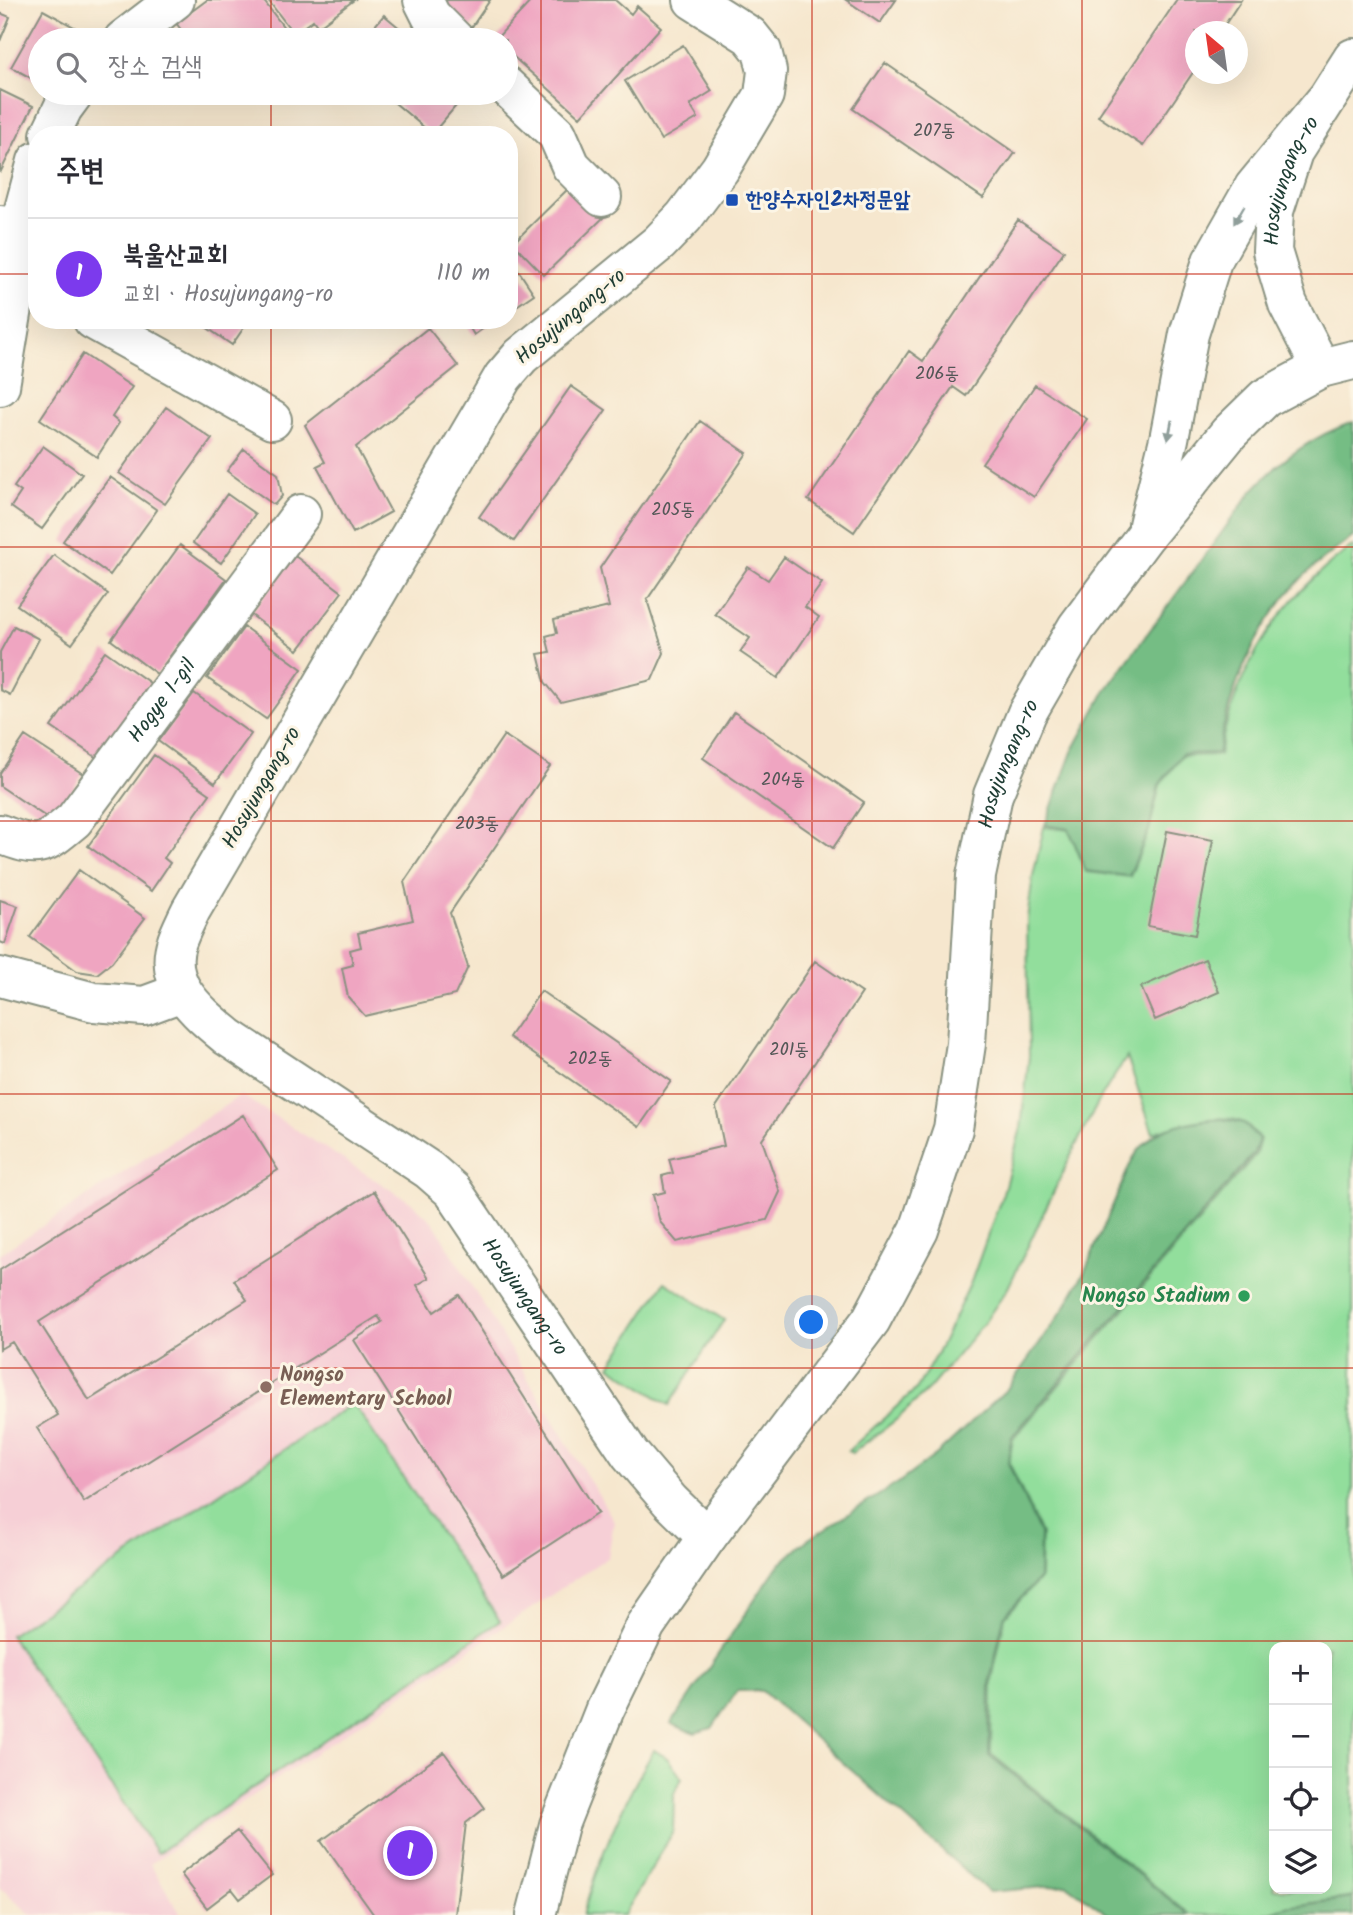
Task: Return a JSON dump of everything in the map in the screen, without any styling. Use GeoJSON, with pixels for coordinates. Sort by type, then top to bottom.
{"type":"FeatureCollection","features":[{"type":"Feature","properties":{"kind":"street"},"geometry":{"type":"LineString","coordinates":[[139,28],[175,0]]}},
{"type":"Feature","properties":{"kind":"street"},"geometry":{"type":"LineString","coordinates":[[423,0],[431,16],[443,28]]}},
{"type":"Feature","properties":{"kind":"street","name":"Hosujungang-ro"},"geometry":{"type":"LineString","coordinates":[[693,0],[750,36],[762,51],[767,71],[764,95],[756,111],[720,169],[684,217],[659,243],[521,356],[503,377],[191,910],[176,943],[173,970],[182,992],[198,1012],[228,1037],[429,1170],[453,1191],[630,1454],[670,1501],[706,1537]]}},
{"type":"Feature","properties":{"kind":"street","name":"Hosujungang-ro"},"geometry":{"type":"LineString","coordinates":[[536,1915],[559,1825],[605,1709],[646,1625],[706,1537],[870,1320],[919,1230],[953,1129],[966,1044],[976,876],[993,795],[1027,713],[1077,627],[1145,536],[1229,433],[1265,398],[1337,364],[1288,304],[1272,251],[1274,211],[1293,152],[1353,58]]}},
{"type":"Feature","properties":{"kind":"street"},"geometry":{"type":"LineString","coordinates":[[518,98],[556,134],[571,166],[602,197]]}},
{"type":"Feature","properties":{"kind":"street"},"geometry":{"type":"LineString","coordinates":[[1145,536],[1169,439],[1189,334],[1212,261],[1254,187],[1324,102]]}},
{"type":"Feature","properties":{"kind":"street"},"geometry":{"type":"LineString","coordinates":[[54,126],[65,105]]}},
{"type":"Feature","properties":{"kind":"street"},"geometry":{"type":"LineString","coordinates":[[0,386],[27,283],[10,227],[28,183]]}},
{"type":"Feature","properties":{"kind":"street"},"geometry":{"type":"LineString","coordinates":[[109,329],[272,419]]}},
{"type":"Feature","properties":{"kind":"street","name":"Hogye 1-gil"},"geometry":{"type":"LineString","coordinates":[[0,834],[27,845],[51,840],[74,820],[301,514]]}},
{"type":"Feature","properties":{"kind":"street"},"geometry":{"type":"LineString","coordinates":[[0,977],[106,1003],[144,1006],[182,992]]}},
{"type":"Feature","properties":{"kind":"shaded area","name":"Nongso Elementary School"},"geometry":{"type":"Polygon","coordinates":[[[241,1095],[412,1203],[433,1222],[614,1521],[608,1557],[150,1864],[180,1913],[178,1915],[31,1915],[0,1887],[0,1254],[241,1095]]]}},
{"type":"Feature","properties":{"kind":"green space"},"geometry":{"type":"Polygon","coordinates":[[[1353,422],[1353,537],[1305,575],[1269,619],[1237,683],[1218,753],[1182,754],[1159,785],[1149,830],[1129,876],[1086,871],[1069,829],[1045,825],[1072,752],[1106,690],[1253,490],[1298,450],[1324,434],[1353,422]]]}},
{"type":"Feature","properties":{"kind":"green space","name":"Nongso Stadium"},"geometry":{"type":"Polygon","coordinates":[[[1353,546],[1353,1897],[1286,1907],[1261,1915],[1191,1915],[991,1754],[992,1680],[1005,1617],[1040,1578],[1041,1534],[1009,1462],[1013,1439],[1256,1154],[1260,1139],[1246,1124],[1224,1118],[1186,1123],[1153,1133],[1127,1057],[1102,1095],[1073,1151],[1008,1288],[984,1323],[930,1388],[897,1419],[852,1453],[848,1451],[917,1388],[941,1346],[971,1282],[1003,1193],[1021,1128],[1029,1056],[1027,919],[1044,827],[1069,830],[1086,872],[1130,877],[1149,830],[1160,785],[1182,756],[1219,755],[1237,692],[1250,664],[1265,637],[1303,588],[1353,546]]]}},
{"type":"Feature","properties":{"kind":"green space"},"geometry":{"type":"Polygon","coordinates":[[[1222,1119],[1244,1123],[1259,1139],[1254,1153],[1011,1438],[1008,1463],[1040,1534],[1039,1578],[1004,1617],[990,1680],[989,1755],[1189,1915],[1109,1915],[1067,1885],[989,1892],[762,1691],[737,1691],[712,1728],[695,1733],[671,1724],[777,1567],[807,1540],[898,1483],[937,1454],[1007,1389],[1063,1310],[1084,1273],[1132,1160],[1141,1148],[1160,1132],[1171,1127],[1222,1119]]]}},
{"type":"Feature","properties":{"kind":"green space"},"geometry":{"type":"Polygon","coordinates":[[[665,1282],[724,1320],[669,1405],[610,1366],[665,1282]]]}},
{"type":"Feature","properties":{"kind":"green space"},"geometry":{"type":"Polygon","coordinates":[[[353,1403],[500,1621],[157,1853],[10,1635],[353,1403]]]}},
{"type":"Feature","properties":{"kind":"green space"},"geometry":{"type":"Polygon","coordinates":[[[654,1750],[667,1758],[682,1778],[674,1794],[673,1832],[624,1915],[583,1915],[613,1830],[654,1750]]]}},
{"type":"Feature","properties":{"kind":"green space"},"geometry":{"type":"Polygon","coordinates":[[[1353,1898],[1353,1915],[1263,1915],[1286,1907],[1353,1898]]]}},
{"type":"Feature","properties":{"kind":"building"},"geometry":{"type":"Polygon","coordinates":[[[207,0],[263,0],[284,28],[180,28],[176,23],[207,0]]]}},
{"type":"Feature","properties":{"kind":"building"},"geometry":{"type":"Polygon","coordinates":[[[268,0],[354,0],[318,27],[313,20],[302,28],[289,28],[268,0]]]}},
{"type":"Feature","properties":{"kind":"building"},"geometry":{"type":"Polygon","coordinates":[[[447,0],[490,0],[471,28],[442,7],[447,0]]]}},
{"type":"Feature","properties":{"kind":"building"},"geometry":{"type":"Polygon","coordinates":[[[532,0],[615,0],[631,14],[637,6],[661,27],[580,117],[518,61],[518,28],[506,28],[532,0]]]}},
{"type":"Feature","properties":{"kind":"building"},"geometry":{"type":"Polygon","coordinates":[[[846,0],[896,0],[880,23],[846,0]]]}},
{"type":"Feature","properties":{"kind":"building"},"geometry":{"type":"Polygon","coordinates":[[[1177,0],[1241,0],[1227,21],[1185,21],[1185,84],[1143,146],[1098,116],[1177,0]]]}},
{"type":"Feature","properties":{"kind":"building"},"geometry":{"type":"Polygon","coordinates":[[[43,10],[76,28],[33,28],[43,10]]]}},
{"type":"Feature","properties":{"kind":"building"},"geometry":{"type":"Polygon","coordinates":[[[0,13],[10,17],[0,41],[0,13]]]}},
{"type":"Feature","properties":{"kind":"building"},"geometry":{"type":"Polygon","coordinates":[[[384,15],[400,28],[373,28],[384,15]]]}},
{"type":"Feature","properties":{"kind":"building"},"geometry":{"type":"Polygon","coordinates":[[[28,37],[28,76],[11,67],[28,37]]]}},
{"type":"Feature","properties":{"kind":"building"},"geometry":{"type":"Polygon","coordinates":[[[683,45],[712,91],[690,105],[698,118],[661,140],[625,81],[683,45]]]}},
{"type":"Feature","properties":{"kind":"building"},"geometry":{"type":"Polygon","coordinates":[[[885,63],[1015,153],[983,198],[853,109],[885,63]]]}},
{"type":"Feature","properties":{"kind":"building"},"geometry":{"type":"Polygon","coordinates":[[[0,90],[33,106],[0,173],[0,90]]]}},
{"type":"Feature","properties":{"kind":"building"},"geometry":{"type":"Polygon","coordinates":[[[397,105],[457,105],[439,126],[422,126],[397,105]]]}},
{"type":"Feature","properties":{"kind":"building"},"geometry":{"type":"Polygon","coordinates":[[[574,183],[605,216],[544,275],[518,248],[518,238],[574,183]]]}},
{"type":"Feature","properties":{"kind":"building"},"geometry":{"type":"Polygon","coordinates":[[[1018,220],[1064,251],[966,396],[953,387],[854,532],[808,500],[909,351],[923,361],[1018,220]]]}},
{"type":"Feature","properties":{"kind":"building"},"geometry":{"type":"Polygon","coordinates":[[[518,270],[534,294],[518,305],[518,270]]]}},
{"type":"Feature","properties":{"kind":"building"},"geometry":{"type":"Polygon","coordinates":[[[209,329],[243,329],[232,345],[209,329]]]}},
{"type":"Feature","properties":{"kind":"building"},"geometry":{"type":"Polygon","coordinates":[[[427,329],[458,366],[356,447],[391,512],[353,533],[317,466],[325,462],[305,425],[427,329]]]}},
{"type":"Feature","properties":{"kind":"building"},"geometry":{"type":"Polygon","coordinates":[[[470,329],[482,329],[474,335],[470,329]]]}},
{"type":"Feature","properties":{"kind":"building"},"geometry":{"type":"Polygon","coordinates":[[[83,354],[132,387],[112,417],[119,423],[97,457],[40,419],[83,354]]]}},
{"type":"Feature","properties":{"kind":"building"},"geometry":{"type":"Polygon","coordinates":[[[1035,385],[1087,419],[1034,497],[982,463],[1035,385]]]}},
{"type":"Feature","properties":{"kind":"building"},"geometry":{"type":"Polygon","coordinates":[[[571,386],[606,410],[514,541],[479,517],[571,386]]]}},
{"type":"Feature","properties":{"kind":"building"},"geometry":{"type":"Polygon","coordinates":[[[166,407],[212,439],[165,504],[119,473],[166,407]]]}},
{"type":"Feature","properties":{"kind":"building"},"geometry":{"type":"Polygon","coordinates":[[[700,421],[747,453],[647,600],[664,653],[652,680],[561,702],[545,682],[538,654],[550,652],[546,636],[557,633],[554,620],[609,607],[600,568],[700,421]]]}},
{"type":"Feature","properties":{"kind":"building"},"geometry":{"type":"Polygon","coordinates":[[[43,446],[82,474],[42,529],[11,507],[21,492],[14,487],[43,446]]]}},
{"type":"Feature","properties":{"kind":"building"},"geometry":{"type":"Polygon","coordinates":[[[244,449],[278,474],[282,496],[274,505],[227,471],[244,449]]]}},
{"type":"Feature","properties":{"kind":"building"},"geometry":{"type":"Polygon","coordinates":[[[110,477],[157,510],[110,575],[63,541],[110,477]]]}},
{"type":"Feature","properties":{"kind":"building"},"geometry":{"type":"Polygon","coordinates":[[[227,494],[255,514],[221,563],[193,543],[227,494]]]}},
{"type":"Feature","properties":{"kind":"building"},"geometry":{"type":"Polygon","coordinates":[[[180,545],[226,579],[157,674],[111,640],[180,545]]]}},
{"type":"Feature","properties":{"kind":"building"},"geometry":{"type":"Polygon","coordinates":[[[54,555],[108,594],[72,644],[17,605],[54,555]]]}},
{"type":"Feature","properties":{"kind":"building"},"geometry":{"type":"Polygon","coordinates":[[[295,556],[342,592],[298,650],[250,614],[295,556]]]}},
{"type":"Feature","properties":{"kind":"building"},"geometry":{"type":"Polygon","coordinates":[[[784,557],[822,583],[805,607],[819,617],[778,678],[740,652],[750,638],[715,614],[748,567],[768,580],[784,557]]]}},
{"type":"Feature","properties":{"kind":"building"},"geometry":{"type":"Polygon","coordinates":[[[14,626],[39,639],[10,695],[0,690],[0,652],[14,626]]]}},
{"type":"Feature","properties":{"kind":"building"},"geometry":{"type":"Polygon","coordinates":[[[244,627],[302,669],[266,719],[207,678],[244,627]]]}},
{"type":"Feature","properties":{"kind":"building"},"geometry":{"type":"Polygon","coordinates":[[[105,651],[150,683],[97,758],[51,727],[105,651]]]}},
{"type":"Feature","properties":{"kind":"building"},"geometry":{"type":"Polygon","coordinates":[[[194,693],[251,734],[215,783],[158,741],[194,693]]]}},
{"type":"Feature","properties":{"kind":"building"},"geometry":{"type":"Polygon","coordinates":[[[734,712],[864,802],[833,848],[703,758],[734,712]]]}},
{"type":"Feature","properties":{"kind":"building"},"geometry":{"type":"Polygon","coordinates":[[[504,735],[550,766],[450,913],[468,967],[455,995],[365,1016],[348,997],[342,968],[353,965],[350,950],[361,947],[358,933],[413,920],[404,882],[504,735]]]}},
{"type":"Feature","properties":{"kind":"building"},"geometry":{"type":"Polygon","coordinates":[[[25,736],[83,774],[52,821],[0,786],[0,773],[25,736]]]}},
{"type":"Feature","properties":{"kind":"building"},"geometry":{"type":"Polygon","coordinates":[[[154,755],[210,794],[164,858],[170,863],[151,891],[88,846],[154,755]]]}},
{"type":"Feature","properties":{"kind":"building"},"geometry":{"type":"Polygon","coordinates":[[[1167,831],[1213,840],[1195,935],[1148,926],[1167,831]]]}},
{"type":"Feature","properties":{"kind":"building"},"geometry":{"type":"Polygon","coordinates":[[[79,870],[145,918],[112,962],[97,974],[77,971],[30,937],[79,870]]]}},
{"type":"Feature","properties":{"kind":"building"},"geometry":{"type":"Polygon","coordinates":[[[0,900],[18,906],[5,944],[0,942],[0,900]]]}},
{"type":"Feature","properties":{"kind":"building"},"geometry":{"type":"Polygon","coordinates":[[[1205,959],[1219,992],[1155,1020],[1141,987],[1205,959]]]}},
{"type":"Feature","properties":{"kind":"building"},"geometry":{"type":"Polygon","coordinates":[[[815,961],[862,993],[762,1140],[780,1192],[767,1220],[677,1242],[660,1222],[653,1195],[665,1192],[662,1176],[673,1173],[669,1159],[724,1146],[716,1107],[815,961]]]}},
{"type":"Feature","properties":{"kind":"building"},"geometry":{"type":"Polygon","coordinates":[[[541,991],[671,1081],[639,1127],[509,1037],[541,991]]]}},
{"type":"Feature","properties":{"kind":"building"},"geometry":{"type":"Polygon","coordinates":[[[243,1115],[278,1170],[39,1322],[89,1400],[247,1300],[234,1280],[374,1191],[429,1278],[417,1285],[434,1312],[459,1295],[598,1513],[503,1575],[354,1340],[382,1322],[378,1316],[84,1502],[37,1428],[58,1415],[12,1342],[0,1349],[0,1270],[243,1115]]]}},
{"type":"Feature","properties":{"kind":"building"},"geometry":{"type":"Polygon","coordinates":[[[444,1752],[485,1808],[466,1823],[455,1915],[374,1915],[321,1841],[444,1752]]]}},
{"type":"Feature","properties":{"kind":"building"},"geometry":{"type":"Polygon","coordinates":[[[237,1831],[272,1875],[240,1899],[232,1889],[207,1908],[181,1874],[237,1831]]]}},
{"type":"Feature","properties":{"kind":"place","name":"한양수자인2차정문앞"},"geometry":{"type":"Point","coordinates":[732,200]}},
{"type":"Feature","properties":{"kind":"place","name":"Nongso Stadium"},"geometry":{"type":"Point","coordinates":[1244,1296]}},
{"type":"Feature","properties":{"kind":"place","name":"Nongso Elementary School"},"geometry":{"type":"Point","coordinates":[266,1387]}},
{"type":"Feature","properties":{"kind":"place","name":"북울산교회"},"geometry":{"type":"Point","coordinates":[410,1853]}}]}
